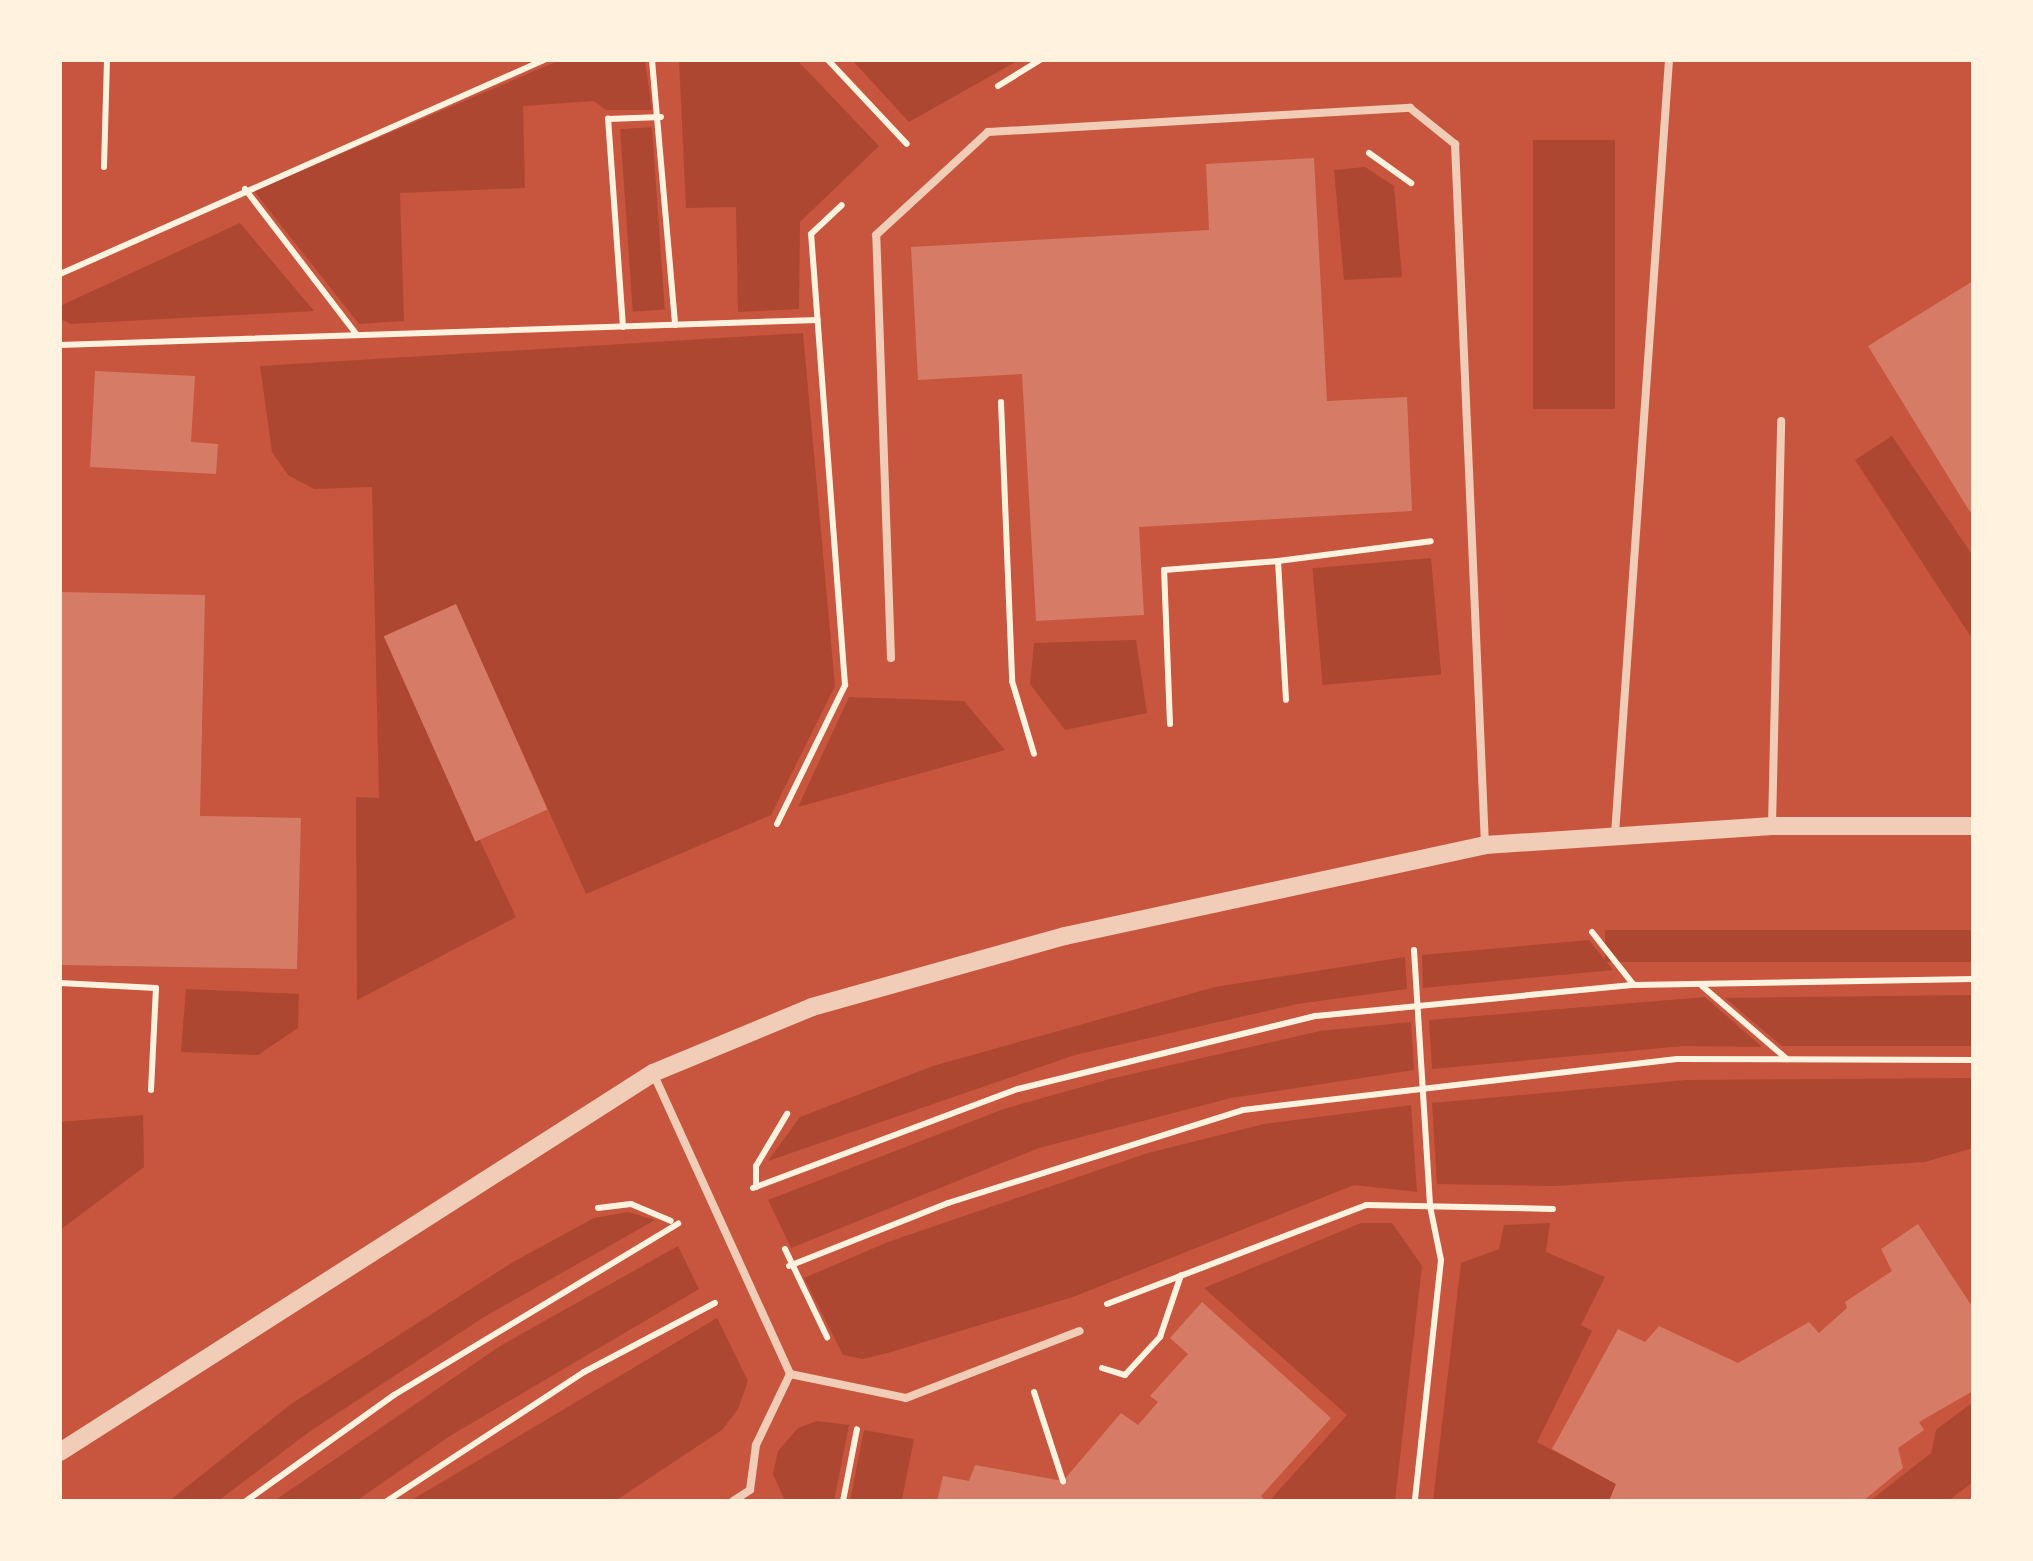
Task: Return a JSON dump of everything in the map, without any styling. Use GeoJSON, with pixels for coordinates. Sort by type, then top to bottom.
{"type":"FeatureCollection","features":[{"type":"Feature","properties":{"kind":"street"},"geometry":{"type":"LineString","coordinates":[[60,1452],[653,1074],[812,1007],[1047,942],[1484,845],[1772,826],[1973,826]]}},
{"type":"Feature","properties":{"kind":"lane"},"geometry":{"type":"LineString","coordinates":[[1615,836],[1669,60]]}},
{"type":"Feature","properties":{"kind":"lane"},"geometry":{"type":"LineString","coordinates":[[892,658],[876,236],[988,132],[1410,108],[1455,144],[1484,845]]}},
{"type":"Feature","properties":{"kind":"lane"},"geometry":{"type":"LineString","coordinates":[[1772,826],[1781,420]]}},
{"type":"Feature","properties":{"kind":"lane"},"geometry":{"type":"LineString","coordinates":[[653,1074],[790,1374],[756,1445],[750,1490],[733,1501]]}},
{"type":"Feature","properties":{"kind":"lane"},"geometry":{"type":"LineString","coordinates":[[790,1374],[906,1398],[1080,1331]]}},
{"type":"Feature","properties":{"kind":"path"},"geometry":{"type":"LineString","coordinates":[[104,167],[107,60]]}},
{"type":"Feature","properties":{"kind":"path"},"geometry":{"type":"LineString","coordinates":[[60,274],[544,60]]}},
{"type":"Feature","properties":{"kind":"path"},"geometry":{"type":"LineString","coordinates":[[652,60],[661,117],[675,325]]}},
{"type":"Feature","properties":{"kind":"path"},"geometry":{"type":"LineString","coordinates":[[828,60],[907,144]]}},
{"type":"Feature","properties":{"kind":"path"},"geometry":{"type":"LineString","coordinates":[[623,326],[608,119],[661,117]]}},
{"type":"Feature","properties":{"kind":"path"},"geometry":{"type":"LineString","coordinates":[[1348,152],[1366,152],[1411,181],[1412,200]]}},
{"type":"Feature","properties":{"kind":"path"},"geometry":{"type":"LineString","coordinates":[[245,190],[357,336]]}},
{"type":"Feature","properties":{"kind":"path"},"geometry":{"type":"LineString","coordinates":[[777,824],[845,684],[811,234]]}},
{"type":"Feature","properties":{"kind":"path"},"geometry":{"type":"LineString","coordinates":[[60,345],[818,320]]}},
{"type":"Feature","properties":{"kind":"path"},"geometry":{"type":"LineString","coordinates":[[1001,402],[1012,681],[1034,754]]}},
{"type":"Feature","properties":{"kind":"path"},"geometry":{"type":"LineString","coordinates":[[1437,521],[1439,558]]}},
{"type":"Feature","properties":{"kind":"path"},"geometry":{"type":"LineString","coordinates":[[1170,724],[1164,570],[1278,561],[1438,540]]}},
{"type":"Feature","properties":{"kind":"path"},"geometry":{"type":"LineString","coordinates":[[1278,561],[1286,700]]}},
{"type":"Feature","properties":{"kind":"path"},"geometry":{"type":"LineString","coordinates":[[1592,932],[1634,985]]}},
{"type":"Feature","properties":{"kind":"path"},"geometry":{"type":"LineString","coordinates":[[1414,950],[1430,1206],[1441,1260],[1414,1501]]}},
{"type":"Feature","properties":{"kind":"path"},"geometry":{"type":"LineString","coordinates":[[246,1501],[394,1395],[714,1206],[756,1186],[1018,1089],[1216,1036],[1418,1005],[1634,985],[1973,979]]}},
{"type":"Feature","properties":{"kind":"path"},"geometry":{"type":"LineString","coordinates":[[60,984],[156,988],[151,1090]]}},
{"type":"Feature","properties":{"kind":"path"},"geometry":{"type":"LineString","coordinates":[[1702,985],[1788,1060]]}},
{"type":"Feature","properties":{"kind":"path"},"geometry":{"type":"LineString","coordinates":[[386,1501],[584,1372],[792,1265],[948,1203],[1243,1110],[1424,1084],[1677,1059],[1973,1060]]}},
{"type":"Feature","properties":{"kind":"path"},"geometry":{"type":"LineString","coordinates":[[763,1202],[756,1186],[756,1166],[787,1114]]}},
{"type":"Feature","properties":{"kind":"path"},"geometry":{"type":"LineString","coordinates":[[1094,1309],[1341,1211],[1430,1206],[1553,1209]]}},
{"type":"Feature","properties":{"kind":"path"},"geometry":{"type":"LineString","coordinates":[[778,1233],[849,1386],[857,1428],[843,1501]]}},
{"type":"Feature","properties":{"kind":"path"},"geometry":{"type":"LineString","coordinates":[[1086,1374],[1103,1368],[1125,1375],[1160,1337],[1181,1275]]}},
{"type":"Feature","properties":{"kind":"path"},"geometry":{"type":"LineString","coordinates":[[1052,1385],[1034,1391],[1063,1481]]}},
{"type":"Feature","properties":{"kind":"shaded area"},"geometry":{"type":"Polygon","coordinates":[[[560,60],[645,60],[652,110],[606,110],[594,101],[523,106],[525,188],[400,193],[404,321],[359,324],[254,191],[560,60]]]}},
{"type":"Feature","properties":{"kind":"shaded area"},"geometry":{"type":"Polygon","coordinates":[[[679,60],[797,60],[879,146],[800,222],[799,309],[738,312],[736,207],[686,208],[679,60]]]}},
{"type":"Feature","properties":{"kind":"shaded area"},"geometry":{"type":"Polygon","coordinates":[[[852,60],[1019,60],[909,122],[852,60]]]}},
{"type":"Feature","properties":{"kind":"shaded area"},"geometry":{"type":"Polygon","coordinates":[[[652,127],[665,310],[633,312],[620,129],[652,127]]]}},
{"type":"Feature","properties":{"kind":"shaded area"},"geometry":{"type":"Polygon","coordinates":[[[1533,140],[1615,140],[1615,409],[1533,409],[1533,140]]]}},
{"type":"Feature","properties":{"kind":"shaded area"},"geometry":{"type":"Polygon","coordinates":[[[1365,167],[1394,186],[1402,277],[1344,280],[1334,170],[1365,167]]]}},
{"type":"Feature","properties":{"kind":"shaded area"},"geometry":{"type":"Polygon","coordinates":[[[240,223],[314,311],[71,324],[60,319],[60,306],[240,223]]]}},
{"type":"Feature","properties":{"kind":"shaded area"},"geometry":{"type":"Polygon","coordinates":[[[803,333],[835,686],[771,815],[586,894],[456,605],[384,637],[516,917],[357,1000],[356,797],[379,798],[372,487],[314,489],[288,475],[272,452],[260,366],[803,333]]]}},
{"type":"Feature","properties":{"kind":"shaded area"},"geometry":{"type":"Polygon","coordinates":[[[1892,436],[1973,556],[1973,640],[1855,460],[1892,436]]]}},
{"type":"Feature","properties":{"kind":"shaded area"},"geometry":{"type":"Polygon","coordinates":[[[1431,558],[1441,675],[1323,685],[1312,568],[1431,558]]]}},
{"type":"Feature","properties":{"kind":"shaded area"},"geometry":{"type":"Polygon","coordinates":[[[1136,640],[1147,713],[1065,730],[1030,684],[1034,643],[1136,640]]]}},
{"type":"Feature","properties":{"kind":"shaded area"},"geometry":{"type":"Polygon","coordinates":[[[849,697],[964,701],[1005,750],[798,807],[849,697]]]}},
{"type":"Feature","properties":{"kind":"shaded area"},"geometry":{"type":"Polygon","coordinates":[[[1605,930],[1973,930],[1973,962],[1605,962],[1605,930]]]}},
{"type":"Feature","properties":{"kind":"shaded area"},"geometry":{"type":"Polygon","coordinates":[[[1589,940],[1613,970],[1423,988],[1422,955],[1589,940]]]}},
{"type":"Feature","properties":{"kind":"shaded area"},"geometry":{"type":"Polygon","coordinates":[[[1405,957],[1407,989],[1297,1004],[1075,1055],[768,1161],[800,1117],[933,1066],[1215,987],[1405,957]]]}},
{"type":"Feature","properties":{"kind":"shaded area"},"geometry":{"type":"Polygon","coordinates":[[[186,989],[299,994],[298,1028],[258,1055],[181,1052],[186,989]]]}},
{"type":"Feature","properties":{"kind":"shaded area"},"geometry":{"type":"Polygon","coordinates":[[[1973,995],[1973,1046],[1782,1046],[1725,998],[1973,995]]]}},
{"type":"Feature","properties":{"kind":"shaded area"},"geometry":{"type":"Polygon","coordinates":[[[1705,997],[1762,1047],[1684,1046],[1432,1069],[1429,1020],[1705,997]]]}},
{"type":"Feature","properties":{"kind":"shaded area"},"geometry":{"type":"Polygon","coordinates":[[[1411,1022],[1414,1070],[1231,1098],[1039,1148],[791,1248],[768,1200],[1004,1109],[1110,1079],[1320,1031],[1411,1022]]]}},
{"type":"Feature","properties":{"kind":"shaded area"},"geometry":{"type":"Polygon","coordinates":[[[1973,1078],[1973,1148],[1925,1162],[1554,1186],[1437,1184],[1432,1103],[1686,1080],[1973,1078]]]}},
{"type":"Feature","properties":{"kind":"shaded area"},"geometry":{"type":"Polygon","coordinates":[[[1411,1105],[1417,1192],[1354,1185],[1073,1297],[891,1352],[863,1359],[843,1355],[804,1278],[888,1242],[1148,1153],[1264,1124],[1411,1105]]]}},
{"type":"Feature","properties":{"kind":"shaded area"},"geometry":{"type":"Polygon","coordinates":[[[143,1115],[144,1167],[60,1230],[60,1122],[143,1115]]]}},
{"type":"Feature","properties":{"kind":"shaded area"},"geometry":{"type":"Polygon","coordinates":[[[628,1212],[655,1220],[484,1317],[309,1432],[218,1501],[169,1501],[291,1404],[513,1262],[594,1218],[628,1212]]]}},
{"type":"Feature","properties":{"kind":"shaded area"},"geometry":{"type":"Polygon","coordinates":[[[1361,1223],[1392,1223],[1422,1266],[1395,1501],[1269,1501],[1347,1415],[1204,1288],[1361,1223]]]}},
{"type":"Feature","properties":{"kind":"shaded area"},"geometry":{"type":"Polygon","coordinates":[[[1550,1223],[1546,1252],[1605,1277],[1581,1325],[1592,1331],[1537,1442],[1616,1484],[1609,1501],[1433,1501],[1461,1263],[1499,1249],[1504,1225],[1550,1223]]]}},
{"type":"Feature","properties":{"kind":"shaded area"},"geometry":{"type":"Polygon","coordinates":[[[678,1246],[699,1289],[450,1436],[356,1501],[274,1501],[500,1346],[678,1246]]]}},
{"type":"Feature","properties":{"kind":"shaded area"},"geometry":{"type":"Polygon","coordinates":[[[717,1318],[748,1381],[738,1409],[722,1430],[615,1501],[410,1501],[717,1318]]]}},
{"type":"Feature","properties":{"kind":"shaded area"},"geometry":{"type":"Polygon","coordinates":[[[1973,1402],[1973,1482],[1948,1501],[1870,1501],[1931,1453],[1936,1430],[1973,1402]]]}},
{"type":"Feature","properties":{"kind":"shaded area"},"geometry":{"type":"Polygon","coordinates":[[[817,1421],[849,1425],[834,1501],[785,1501],[773,1474],[778,1451],[798,1428],[817,1421]]]}},
{"type":"Feature","properties":{"kind":"shaded area"},"geometry":{"type":"Polygon","coordinates":[[[864,1430],[914,1439],[902,1499],[910,1501],[850,1501],[864,1430]]]}},
{"type":"Feature","properties":{"kind":"building"},"geometry":{"type":"Polygon","coordinates":[[[1314,158],[1327,401],[1407,397],[1412,511],[1139,527],[1144,615],[1036,621],[1022,374],[918,380],[911,247],[1209,230],[1206,164],[1314,158]]]}},
{"type":"Feature","properties":{"kind":"building"},"geometry":{"type":"Polygon","coordinates":[[[1973,281],[1973,510],[1970,512],[1868,346],[1973,281]]]}},
{"type":"Feature","properties":{"kind":"building"},"geometry":{"type":"Polygon","coordinates":[[[95,371],[195,376],[191,442],[218,444],[216,474],[90,467],[95,371]]]}},
{"type":"Feature","properties":{"kind":"building"},"geometry":{"type":"Polygon","coordinates":[[[60,592],[205,595],[200,816],[301,818],[297,969],[60,965],[60,592]]]}},
{"type":"Feature","properties":{"kind":"building"},"geometry":{"type":"Polygon","coordinates":[[[456,604],[548,810],[475,842],[384,636],[456,604]]]}},
{"type":"Feature","properties":{"kind":"building"},"geometry":{"type":"Polygon","coordinates":[[[1918,1224],[1973,1308],[1973,1391],[1919,1422],[1924,1430],[1898,1448],[1903,1468],[1863,1501],[1609,1501],[1616,1484],[1552,1449],[1618,1329],[1645,1342],[1659,1326],[1738,1363],[1809,1322],[1819,1333],[1847,1308],[1845,1302],[1892,1271],[1881,1249],[1918,1224]]]}},
{"type":"Feature","properties":{"kind":"building"},"geometry":{"type":"Polygon","coordinates":[[[1202,1302],[1331,1418],[1261,1496],[1265,1501],[937,1501],[943,1476],[969,1481],[975,1465],[1063,1481],[1121,1413],[1138,1425],[1158,1402],[1150,1396],[1188,1354],[1170,1338],[1202,1302]]]}}]}
